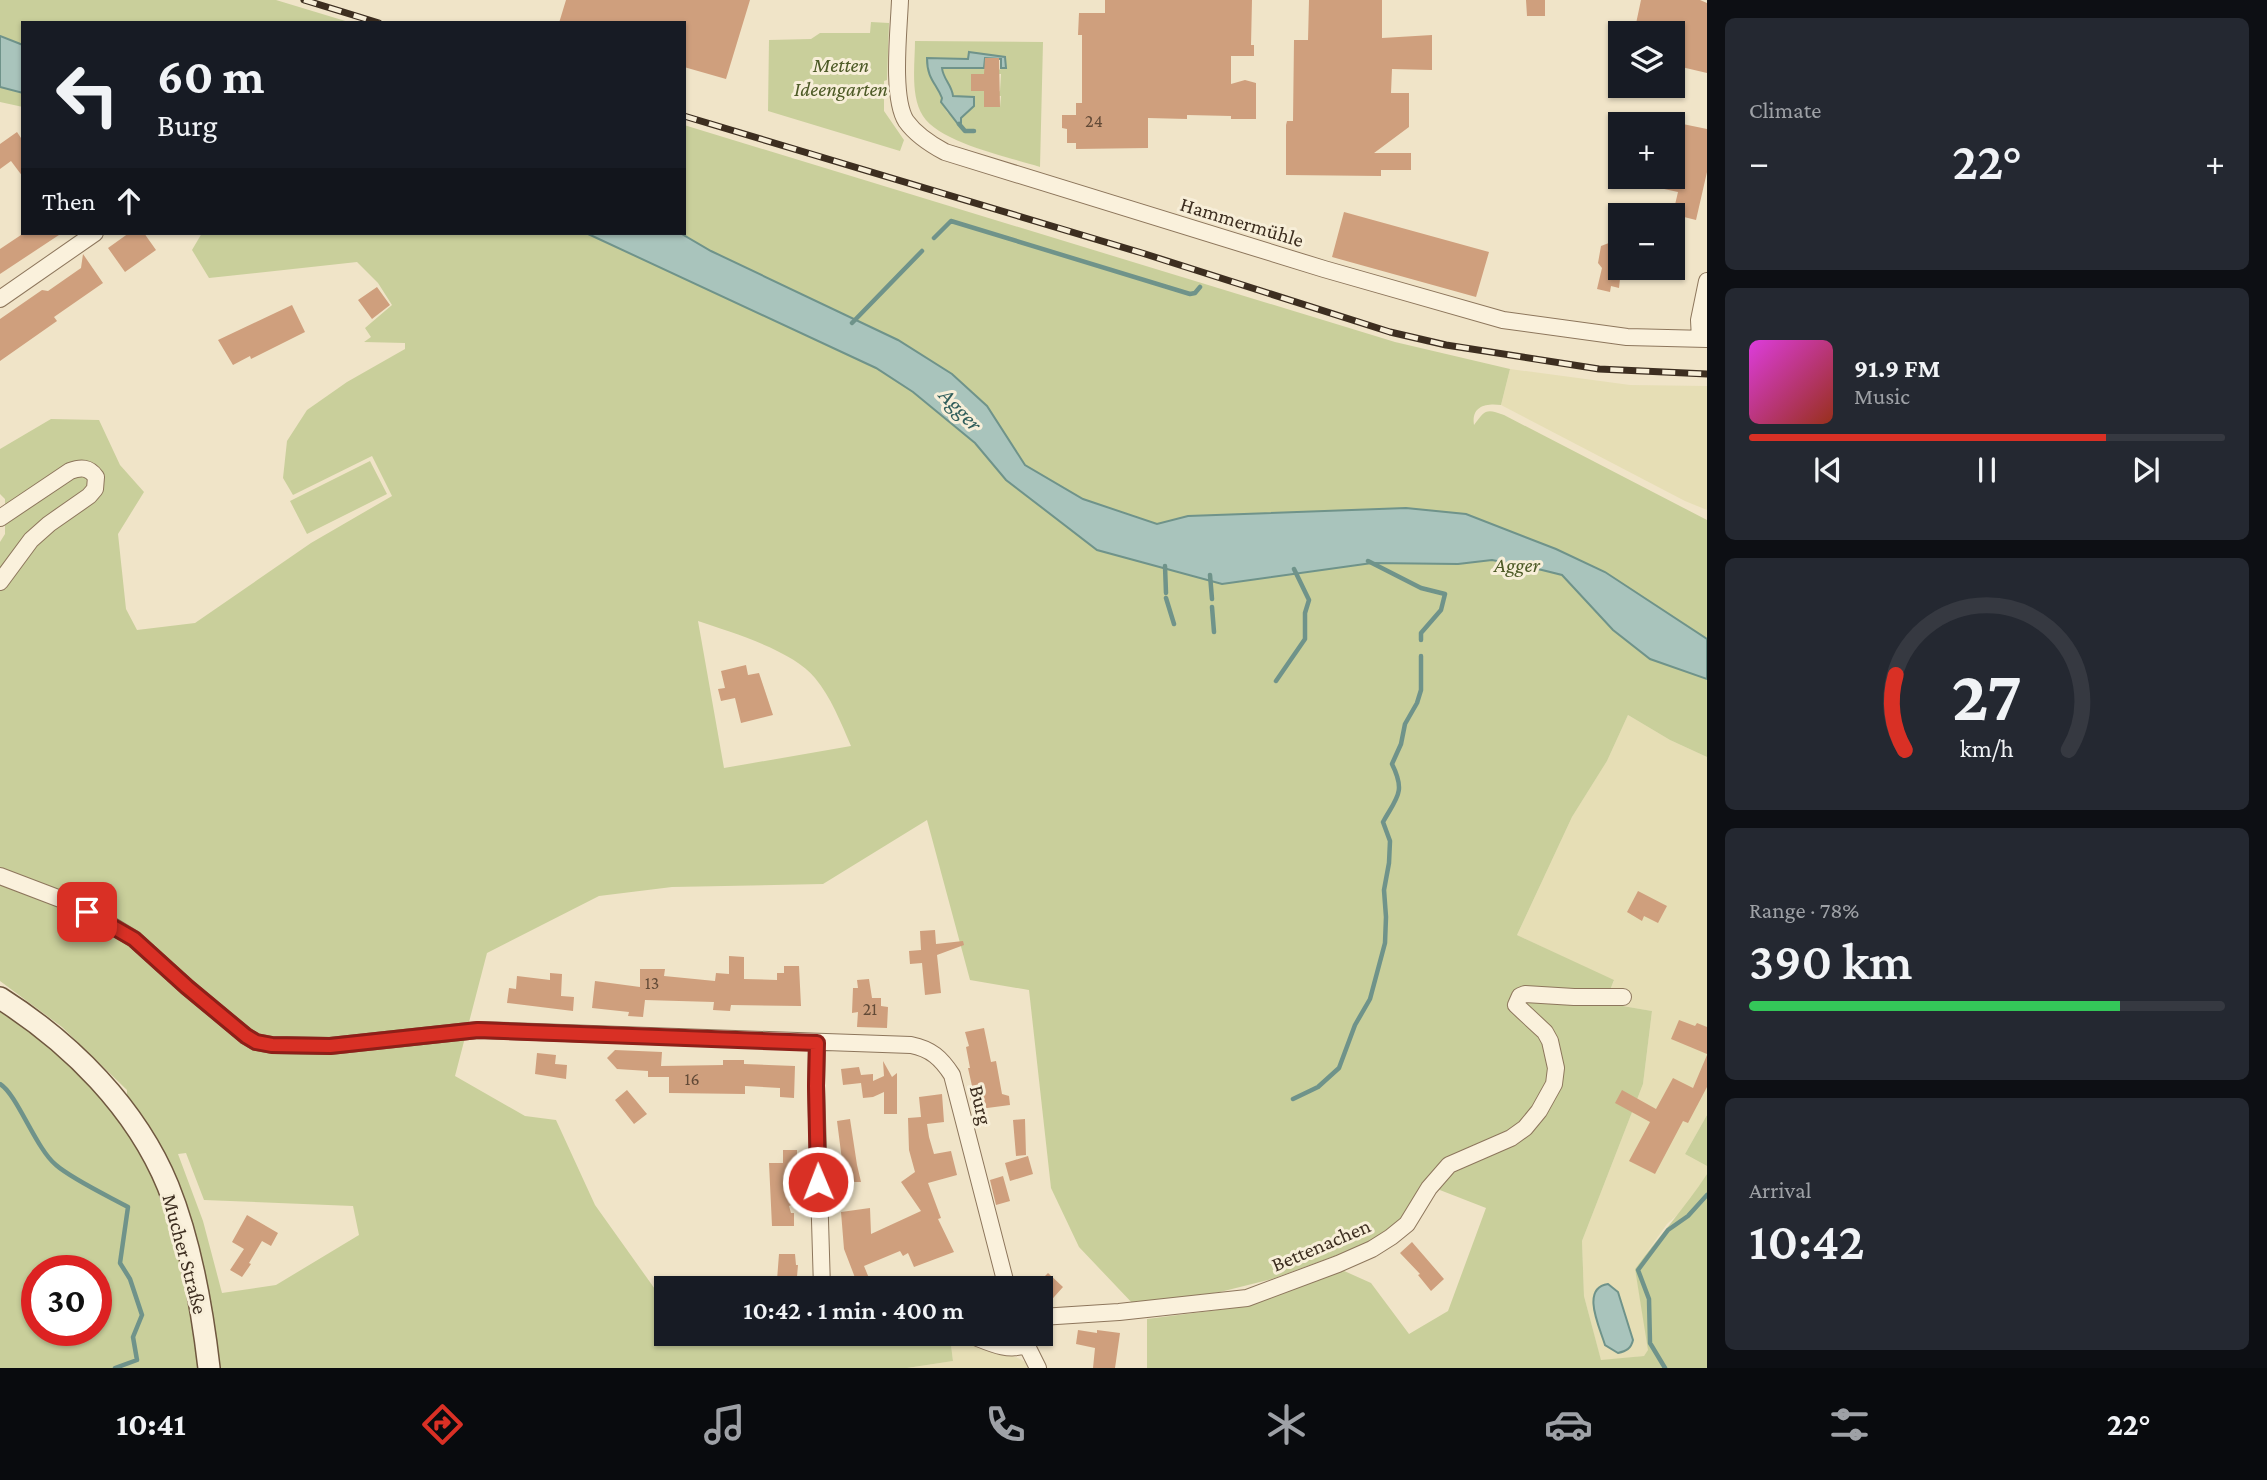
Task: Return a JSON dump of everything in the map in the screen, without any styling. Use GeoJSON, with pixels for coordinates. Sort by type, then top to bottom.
{"type":"FeatureCollection","features":[{"type":"Feature","properties":{"kind":"main road","name":"Mucher Straße"},"geometry":{"type":"LineString","coordinates":[[0,998],[58,1041],[87,1067],[127,1115],[153,1155],[186,1239],[209,1368]]}},
{"type":"Feature","properties":{"kind":"street","name":"Hammermühle"},"geometry":{"type":"LineString","coordinates":[[900,0],[898,98],[906,120],[924,140],[945,152],[1324,269],[1503,320],[1627,337],[1704,339],[1699,320],[1707,281]]}},
{"type":"Feature","properties":{"kind":"street"},"geometry":{"type":"LineString","coordinates":[[0,299],[92,235]]}},
{"type":"Feature","properties":{"kind":"street"},"geometry":{"type":"LineString","coordinates":[[0,518],[70,471],[87,469],[96,477],[95,489],[89,496],[31,540],[0,582]]}},
{"type":"Feature","properties":{"kind":"street","name":"Burg"},"geometry":{"type":"LineString","coordinates":[[0,876],[63,900],[134,939],[187,987],[256,1042],[272,1045],[330,1046],[478,1030],[924,1047],[943,1061],[952,1075],[1004,1276]]}},
{"type":"Feature","properties":{"kind":"street","name":"Bettenachen"},"geometry":{"type":"LineString","coordinates":[[1053,1316],[1247,1298],[1372,1249],[1407,1224],[1429,1188],[1449,1165],[1511,1138],[1525,1128],[1539,1111],[1554,1084],[1556,1068],[1553,1050],[1545,1032],[1516,1004],[1520,996],[1623,997]]}},
{"type":"Feature","properties":{"kind":"street"},"geometry":{"type":"LineString","coordinates":[[817,1043],[822,1276]]}},
{"type":"Feature","properties":{"kind":"street"},"geometry":{"type":"LineString","coordinates":[[1000,1346],[1016,1349],[1018,1346]]}},
{"type":"Feature","properties":{"kind":"street"},"geometry":{"type":"LineString","coordinates":[[1027,1346],[1038,1368]]}},
{"type":"Feature","properties":{"kind":"shaded area"},"geometry":{"type":"Polygon","coordinates":[[[1510,369],[1630,385],[1707,386],[1707,510],[1501,405],[1510,369]]]}},
{"type":"Feature","properties":{"kind":"shaded area"},"geometry":{"type":"Polygon","coordinates":[[[1628,715],[1670,740],[1707,757],[1707,1115],[1685,1154],[1707,1166],[1707,1174],[1683,1210],[1667,1224],[1635,1269],[1649,1350],[1644,1356],[1601,1361],[1584,1296],[1582,1241],[1643,1084],[1652,1011],[1604,1003],[1614,981],[1517,935],[1572,817],[1607,761],[1628,715]]]}},
{"type":"Feature","properties":{"kind":"shaded area"},"geometry":{"type":"Polygon","coordinates":[[[951,1346],[982,1346],[1007,1353],[1028,1363],[1031,1368],[907,1368],[953,1361],[951,1346]]]}},
{"type":"Feature","properties":{"kind":"green space"},"geometry":{"type":"Polygon","coordinates":[[[0,0],[276,0],[345,21],[21,21],[21,107],[0,102],[0,0]]]}},
{"type":"Feature","properties":{"kind":"green space","name":"Metten Ideengarten"},"geometry":{"type":"Polygon","coordinates":[[[871,22],[889,23],[884,111],[904,140],[900,151],[768,111],[769,40],[811,39],[820,33],[870,33],[871,22]]]}},
{"type":"Feature","properties":{"kind":"green space","name":"Metten Ideengarten"},"geometry":{"type":"Polygon","coordinates":[[[915,41],[1043,42],[1040,167],[976,148],[932,126],[923,116],[916,99],[915,41]],[[969,53],[969,59],[927,59],[930,76],[943,97],[941,102],[947,112],[957,120],[972,109],[974,97],[953,96],[942,67],[984,68],[987,74],[971,90],[986,91],[984,107],[1000,107],[1001,96],[998,96],[998,92],[1001,74],[998,74],[998,70],[1005,68],[1005,57],[969,53]]]}},
{"type":"Feature","properties":{"kind":"green space","name":"Agger"},"geometry":{"type":"Polygon","coordinates":[[[686,126],[1395,342],[1510,369],[1501,405],[1481,407],[1475,414],[1474,425],[1486,412],[1504,415],[1707,520],[1707,757],[1670,740],[1628,715],[1607,761],[1572,817],[1517,935],[1614,980],[1605,1003],[1652,1011],[1643,1084],[1582,1241],[1584,1296],[1601,1360],[1644,1356],[1648,1350],[1635,1269],[1707,1174],[1707,1368],[1147,1368],[1147,1319],[1233,1308],[1342,1270],[1371,1283],[1409,1334],[1448,1311],[1486,1208],[1427,1185],[1401,1220],[1370,1243],[1272,1279],[1220,1292],[1135,1306],[1079,1247],[1051,1188],[1029,990],[970,980],[927,820],[823,884],[672,887],[599,896],[487,953],[455,1076],[525,1116],[556,1120],[595,1205],[654,1288],[654,1346],[951,1346],[953,1361],[907,1368],[216,1368],[201,1266],[127,1103],[127,1090],[62,1027],[0,981],[0,542],[5,534],[5,499],[0,494],[0,449],[51,419],[99,420],[120,465],[144,492],[118,534],[126,609],[137,630],[195,623],[311,543],[392,496],[372,456],[293,495],[283,478],[287,441],[307,410],[347,382],[405,349],[405,343],[364,342],[371,337],[365,328],[392,305],[378,283],[357,262],[209,278],[192,250],[201,235],[686,235],[686,126]],[[1405,546],[1222,584],[1372,563],[1458,564],[1405,546]],[[698,621],[724,768],[851,746],[826,693],[805,668],[777,651],[698,621]],[[186,1153],[178,1154],[203,1221],[222,1293],[276,1285],[359,1235],[353,1206],[204,1200],[186,1153]]]}},
{"type":"Feature","properties":{"kind":"green space"},"geometry":{"type":"Polygon","coordinates":[[[370,461],[387,494],[307,534],[290,501],[370,461]]]}},
{"type":"Feature","properties":{"kind":"green space"},"geometry":{"type":"Polygon","coordinates":[[[0,1007],[56,1050],[95,1086],[160,1188],[180,1250],[201,1368],[0,1368],[0,1007]]]}},
{"type":"Feature","properties":{"kind":"green space"},"geometry":{"type":"Polygon","coordinates":[[[1707,1115],[1707,1166],[1685,1154],[1707,1115]]]}},
{"type":"Feature","properties":{"kind":"water"},"geometry":{"type":"Polygon","coordinates":[[[0,36],[21,44],[21,92],[0,87],[0,36]]]}},
{"type":"Feature","properties":{"kind":"water"},"geometry":{"type":"Polygon","coordinates":[[[969,52],[1005,57],[1006,68],[1001,68],[1001,59],[985,58],[984,68],[942,68],[953,96],[974,97],[974,106],[958,124],[941,102],[942,98],[928,71],[927,58],[968,59],[969,52]]]}},
{"type":"Feature","properties":{"kind":"water","name":"Agger"},"geometry":{"type":"Polygon","coordinates":[[[590,235],[683,235],[711,251],[898,340],[952,374],[987,406],[1025,465],[1083,499],[1157,524],[1188,516],[1406,508],[1466,514],[1556,549],[1605,572],[1707,639],[1707,679],[1650,659],[1613,630],[1562,575],[1542,570],[1492,560],[1458,564],[1372,563],[1222,584],[1097,550],[1006,480],[975,443],[913,392],[876,368],[590,235]]]}},
{"type":"Feature","properties":{"kind":"water"},"geometry":{"type":"Polygon","coordinates":[[[1608,1284],[1618,1292],[1633,1340],[1628,1349],[1618,1353],[1605,1345],[1594,1310],[1595,1293],[1608,1284]]]}},
{"type":"Feature","properties":{"kind":"building"},"geometry":{"type":"Polygon","coordinates":[[[566,0],[750,0],[726,79],[686,68],[686,21],[560,21],[566,0]]]}},
{"type":"Feature","properties":{"kind":"building"},"geometry":{"type":"Polygon","coordinates":[[[1105,0],[1252,0],[1251,45],[1254,45],[1254,56],[1231,56],[1231,84],[1245,80],[1256,83],[1256,119],[1187,115],[1187,119],[1148,118],[1148,148],[1076,149],[1076,143],[1067,143],[1067,129],[1062,128],[1062,115],[1076,115],[1076,103],[1082,103],[1082,35],[1078,35],[1079,13],[1105,13],[1105,0]]]}},
{"type":"Feature","properties":{"kind":"building"},"geometry":{"type":"Polygon","coordinates":[[[1309,0],[1382,0],[1382,38],[1432,35],[1432,70],[1392,69],[1391,93],[1409,93],[1409,127],[1374,153],[1411,153],[1411,170],[1381,170],[1381,176],[1286,175],[1286,125],[1287,121],[1293,121],[1294,40],[1308,40],[1309,0]]]}},
{"type":"Feature","properties":{"kind":"building"},"geometry":{"type":"Polygon","coordinates":[[[1526,0],[1545,0],[1545,16],[1527,16],[1526,0]]]}},
{"type":"Feature","properties":{"kind":"building"},"geometry":{"type":"Polygon","coordinates":[[[1641,0],[1700,0],[1707,3],[1707,73],[1685,68],[1685,21],[1637,21],[1641,0]]]}},
{"type":"Feature","properties":{"kind":"building"},"geometry":{"type":"Polygon","coordinates":[[[985,58],[999,58],[1000,107],[984,107],[984,91],[971,91],[971,74],[984,74],[985,58]]]}},
{"type":"Feature","properties":{"kind":"building"},"geometry":{"type":"Polygon","coordinates":[[[1685,124],[1707,129],[1707,172],[1696,220],[1685,217],[1685,203],[1675,203],[1678,192],[1664,189],[1685,189],[1685,124]]]}},
{"type":"Feature","properties":{"kind":"building"},"geometry":{"type":"Polygon","coordinates":[[[17,132],[21,138],[21,174],[11,161],[0,169],[0,144],[17,132]]]}},
{"type":"Feature","properties":{"kind":"building"},"geometry":{"type":"Polygon","coordinates":[[[1344,212],[1489,252],[1476,297],[1332,257],[1344,212]]]}},
{"type":"Feature","properties":{"kind":"building"},"geometry":{"type":"Polygon","coordinates":[[[21,235],[59,235],[0,274],[0,249],[21,235]]]}},
{"type":"Feature","properties":{"kind":"building"},"geometry":{"type":"Polygon","coordinates":[[[126,235],[145,235],[156,250],[125,272],[108,248],[126,235]]]}},
{"type":"Feature","properties":{"kind":"building"},"geometry":{"type":"Polygon","coordinates":[[[1608,243],[1608,280],[1620,280],[1619,288],[1611,286],[1610,292],[1597,289],[1602,268],[1598,263],[1601,246],[1608,243]]]}},
{"type":"Feature","properties":{"kind":"building"},"geometry":{"type":"Polygon","coordinates":[[[83,254],[103,283],[54,317],[57,321],[0,361],[0,319],[42,290],[48,291],[81,268],[83,254]]]}},
{"type":"Feature","properties":{"kind":"building"},"geometry":{"type":"Polygon","coordinates":[[[377,287],[390,305],[372,319],[358,300],[377,287]]]}},
{"type":"Feature","properties":{"kind":"building"},"geometry":{"type":"Polygon","coordinates":[[[292,305],[305,332],[233,365],[218,340],[292,305]]]}},
{"type":"Feature","properties":{"kind":"building"},"geometry":{"type":"Polygon","coordinates":[[[746,665],[748,675],[759,673],[773,715],[741,723],[735,698],[721,701],[718,689],[725,688],[721,671],[746,665]]]}},
{"type":"Feature","properties":{"kind":"building"},"geometry":{"type":"Polygon","coordinates":[[[1638,891],[1667,906],[1658,923],[1644,916],[1642,921],[1627,912],[1638,891]]]}},
{"type":"Feature","properties":{"kind":"building"},"geometry":{"type":"Polygon","coordinates":[[[935,930],[936,944],[963,941],[964,945],[937,955],[941,993],[925,995],[922,963],[910,964],[909,951],[921,950],[920,931],[935,930]]]}},
{"type":"Feature","properties":{"kind":"building"},"geometry":{"type":"Polygon","coordinates":[[[729,956],[744,957],[744,979],[777,980],[777,973],[784,973],[784,966],[799,966],[801,1006],[731,1005],[730,1011],[713,1010],[714,1002],[645,1000],[643,1017],[628,1016],[629,1012],[592,1008],[595,981],[640,987],[640,969],[665,969],[664,976],[715,981],[716,973],[729,974],[729,956]]]}},
{"type":"Feature","properties":{"kind":"building"},"geometry":{"type":"Polygon","coordinates":[[[550,973],[562,974],[561,996],[574,997],[573,1011],[507,1003],[509,988],[516,989],[517,976],[550,980],[550,973]]]}},
{"type":"Feature","properties":{"kind":"building"},"geometry":{"type":"Polygon","coordinates":[[[869,979],[872,998],[881,998],[881,1006],[888,1007],[887,1028],[857,1027],[858,1012],[852,1013],[853,988],[858,988],[857,980],[869,979]]]}},
{"type":"Feature","properties":{"kind":"building"},"geometry":{"type":"Polygon","coordinates":[[[1679,1020],[1707,1027],[1707,1054],[1671,1039],[1679,1020]]]}},
{"type":"Feature","properties":{"kind":"building"},"geometry":{"type":"Polygon","coordinates":[[[984,1028],[991,1062],[996,1061],[1002,1094],[1009,1096],[1010,1105],[972,1110],[970,1095],[974,1095],[968,1068],[966,1047],[969,1046],[965,1032],[984,1028]]]}},
{"type":"Feature","properties":{"kind":"building"},"geometry":{"type":"Polygon","coordinates":[[[615,1050],[662,1052],[661,1066],[723,1065],[723,1060],[744,1060],[744,1064],[795,1066],[794,1098],[780,1097],[780,1088],[745,1086],[745,1094],[669,1093],[669,1077],[648,1077],[648,1071],[617,1069],[607,1058],[615,1050]]]}},
{"type":"Feature","properties":{"kind":"building"},"geometry":{"type":"Polygon","coordinates":[[[537,1053],[556,1055],[555,1064],[567,1065],[566,1079],[535,1074],[537,1053]]]}},
{"type":"Feature","properties":{"kind":"building"},"geometry":{"type":"Polygon","coordinates":[[[1707,1055],[1707,1087],[1688,1123],[1683,1121],[1655,1174],[1629,1161],[1650,1122],[1615,1103],[1622,1090],[1656,1109],[1673,1078],[1693,1088],[1707,1055]]]}},
{"type":"Feature","properties":{"kind":"building"},"geometry":{"type":"Polygon","coordinates":[[[883,1061],[892,1077],[897,1073],[897,1114],[884,1114],[884,1092],[863,1098],[861,1083],[843,1085],[841,1069],[859,1067],[861,1075],[873,1074],[873,1081],[884,1076],[883,1061]]]}},
{"type":"Feature","properties":{"kind":"building"},"geometry":{"type":"Polygon","coordinates":[[[627,1090],[647,1114],[634,1124],[615,1100],[627,1090]]]}},
{"type":"Feature","properties":{"kind":"building"},"geometry":{"type":"Polygon","coordinates":[[[942,1094],[944,1122],[927,1124],[929,1137],[934,1154],[951,1151],[957,1175],[928,1183],[941,1218],[938,1219],[954,1252],[914,1267],[908,1253],[903,1256],[900,1251],[864,1266],[868,1276],[854,1276],[844,1249],[841,1212],[870,1208],[871,1234],[921,1211],[901,1182],[915,1172],[909,1150],[908,1118],[921,1117],[919,1097],[942,1094]]]}},
{"type":"Feature","properties":{"kind":"building"},"geometry":{"type":"Polygon","coordinates":[[[850,1119],[861,1182],[829,1182],[829,1160],[842,1160],[837,1121],[850,1119]]]}},
{"type":"Feature","properties":{"kind":"building"},"geometry":{"type":"Polygon","coordinates":[[[1025,1119],[1026,1155],[1016,1156],[1013,1120],[1025,1119]]]}},
{"type":"Feature","properties":{"kind":"building"},"geometry":{"type":"Polygon","coordinates":[[[783,1150],[797,1150],[797,1186],[794,1186],[794,1204],[789,1206],[791,1213],[794,1213],[794,1226],[772,1226],[769,1163],[783,1163],[783,1150]]]}},
{"type":"Feature","properties":{"kind":"building"},"geometry":{"type":"Polygon","coordinates":[[[1028,1156],[1033,1174],[1010,1181],[1005,1163],[1028,1156]]]}},
{"type":"Feature","properties":{"kind":"building"},"geometry":{"type":"Polygon","coordinates":[[[1003,1176],[1010,1201],[996,1205],[990,1180],[1003,1176]]]}},
{"type":"Feature","properties":{"kind":"building"},"geometry":{"type":"Polygon","coordinates":[[[247,1215],[278,1233],[271,1246],[262,1241],[242,1277],[230,1270],[244,1249],[232,1242],[247,1215]]]}},
{"type":"Feature","properties":{"kind":"building"},"geometry":{"type":"Polygon","coordinates":[[[1412,1242],[1444,1279],[1431,1291],[1418,1275],[1420,1274],[1400,1253],[1412,1242]]]}},
{"type":"Feature","properties":{"kind":"building"},"geometry":{"type":"Polygon","coordinates":[[[779,1254],[795,1254],[797,1276],[777,1276],[779,1254]]]}},
{"type":"Feature","properties":{"kind":"building"},"geometry":{"type":"Polygon","coordinates":[[[1053,1278],[1063,1287],[1053,1298],[1053,1278]]]}},
{"type":"Feature","properties":{"kind":"building"},"geometry":{"type":"Polygon","coordinates":[[[1078,1330],[1120,1333],[1115,1368],[1093,1368],[1095,1348],[1076,1344],[1078,1330]]]}},
{"type":"Feature","properties":{"kind":"waterway"},"geometry":{"type":"LineString","coordinates":[[959,124],[965,131],[974,131]]}},
{"type":"Feature","properties":{"kind":"waterway"},"geometry":{"type":"LineString","coordinates":[[934,238],[951,221],[1190,294],[1200,287]]}},
{"type":"Feature","properties":{"kind":"waterway"},"geometry":{"type":"LineString","coordinates":[[852,323],[922,251]]}},
{"type":"Feature","properties":{"kind":"waterway"},"geometry":{"type":"LineString","coordinates":[[1368,561],[1421,588],[1445,594],[1441,610],[1421,633],[1421,640]]}},
{"type":"Feature","properties":{"kind":"waterway"},"geometry":{"type":"LineString","coordinates":[[1165,566],[1166,593]]}},
{"type":"Feature","properties":{"kind":"waterway"},"geometry":{"type":"LineString","coordinates":[[1276,681],[1305,639],[1305,613],[1309,600],[1294,569]]}},
{"type":"Feature","properties":{"kind":"waterway"},"geometry":{"type":"LineString","coordinates":[[1210,575],[1212,599]]}},
{"type":"Feature","properties":{"kind":"waterway"},"geometry":{"type":"LineString","coordinates":[[1166,598],[1174,624]]}},
{"type":"Feature","properties":{"kind":"waterway"},"geometry":{"type":"LineString","coordinates":[[1212,607],[1214,632]]}},
{"type":"Feature","properties":{"kind":"waterway"},"geometry":{"type":"LineString","coordinates":[[1293,1099],[1318,1087],[1339,1068],[1355,1025],[1370,999],[1385,943],[1384,890],[1390,841],[1383,822],[1398,794],[1398,781],[1392,764],[1401,744],[1405,724],[1421,690],[1421,656]]}},
{"type":"Feature","properties":{"kind":"waterway"},"geometry":{"type":"LineString","coordinates":[[0,1084],[13,1099],[41,1147],[56,1165],[128,1207],[120,1263],[130,1279],[142,1315],[133,1337],[137,1360],[115,1368]]}},
{"type":"Feature","properties":{"kind":"waterway"},"geometry":{"type":"LineString","coordinates":[[1665,1368],[1650,1343],[1649,1299],[1638,1270],[1668,1230],[1688,1216],[1707,1195]]}},
{"type":"Feature","properties":{"kind":"railway"},"geometry":{"type":"LineString","coordinates":[[304,0],[372,21]]}},
{"type":"Feature","properties":{"kind":"railway"},"geometry":{"type":"LineString","coordinates":[[686,117],[1142,253],[1390,332],[1446,345],[1599,369],[1707,374]]}},
{"type":"Feature","properties":{"kind":"route"},"geometry":{"type":"LineString","coordinates":[[87,912],[134,939],[246,1036],[256,1042],[272,1045],[330,1046],[478,1030],[638,1034],[817,1043],[818,1182]]}}]}
